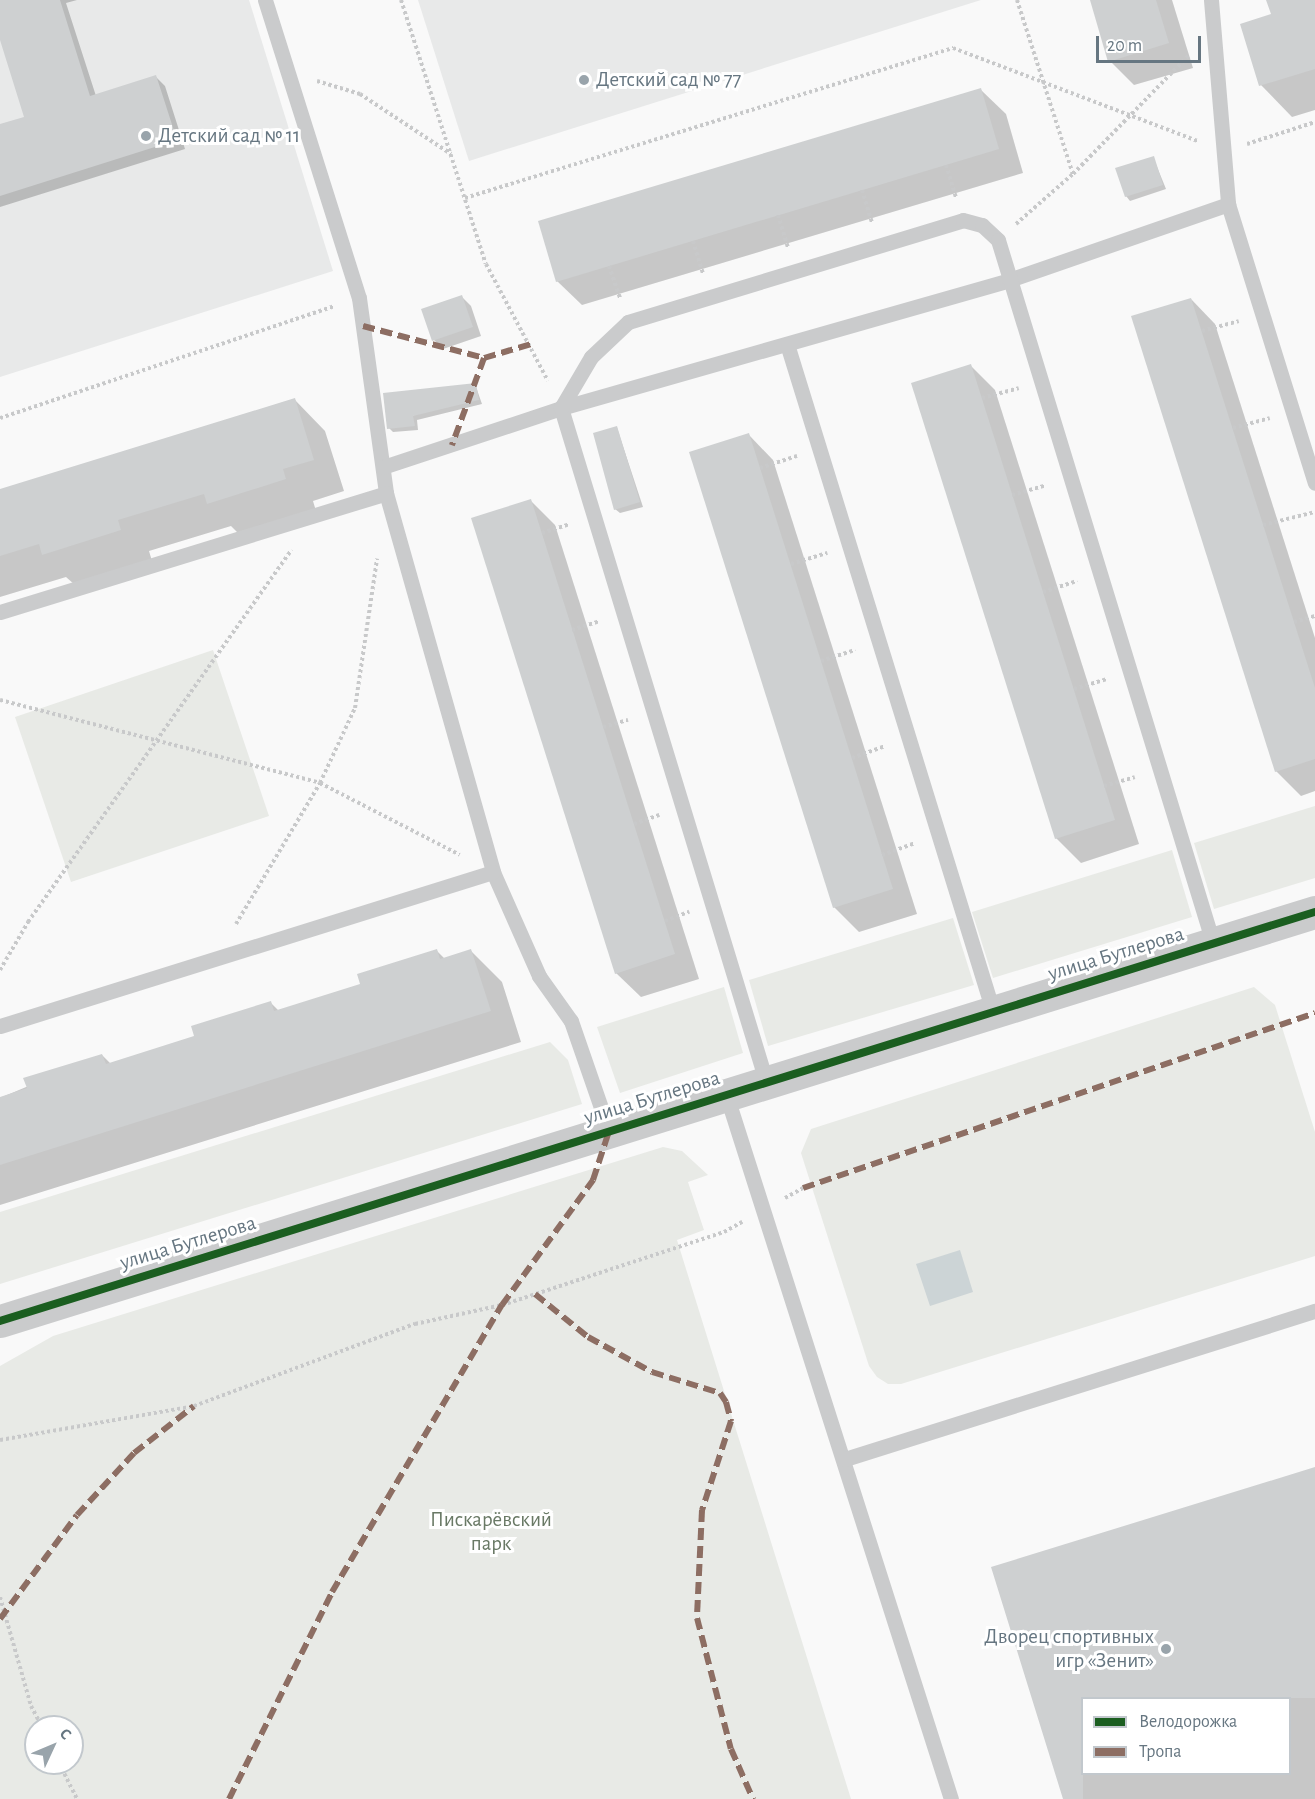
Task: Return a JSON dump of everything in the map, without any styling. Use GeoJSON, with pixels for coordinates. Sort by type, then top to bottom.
{"type":"FeatureCollection","features":[{"type":"Feature","properties":{"kind":"street","name":"улица Бутлерова"},"geometry":{"type":"LineString","coordinates":[[0,1321],[1213,943],[1313,920]]}},
{"type":"Feature","properties":{"kind":"lane"},"geometry":{"type":"LineString","coordinates":[[265,0],[359,298],[386,493],[493,872],[539,976],[571,1021],[609,1131]]}},
{"type":"Feature","properties":{"kind":"lane"},"geometry":{"type":"LineString","coordinates":[[1211,0],[1228,204],[1315,483]]}},
{"type":"Feature","properties":{"kind":"lane"},"geometry":{"type":"LineString","coordinates":[[383,467],[561,408],[1009,280],[1228,204]]}},
{"type":"Feature","properties":{"kind":"lane"},"geometry":{"type":"LineString","coordinates":[[766,1081],[561,408],[591,357],[628,322],[963,220],[982,225],[998,240],[1098,574],[1213,943]]}},
{"type":"Feature","properties":{"kind":"lane"},"geometry":{"type":"LineString","coordinates":[[786,344],[993,1011]]}},
{"type":"Feature","properties":{"kind":"lane"},"geometry":{"type":"LineString","coordinates":[[0,612],[386,493]]}},
{"type":"Feature","properties":{"kind":"lane"},"geometry":{"type":"LineString","coordinates":[[0,1026],[493,872]]}},
{"type":"Feature","properties":{"kind":"lane"},"geometry":{"type":"LineString","coordinates":[[726,1094],[845,1459],[951,1799]]}},
{"type":"Feature","properties":{"kind":"lane"},"geometry":{"type":"LineString","coordinates":[[845,1459],[1315,1311]]}},
{"type":"Feature","properties":{"kind":"path"},"geometry":{"type":"LineString","coordinates":[[396,0],[402,2],[486,264],[531,344],[561,408]]}},
{"type":"Feature","properties":{"kind":"path"},"geometry":{"type":"LineString","coordinates":[[1017,0],[1073,174]]}},
{"type":"Feature","properties":{"kind":"path"},"geometry":{"type":"LineString","coordinates":[[998,240],[1073,174],[1213,31]]}},
{"type":"Feature","properties":{"kind":"path"},"geometry":{"type":"LineString","coordinates":[[465,198],[953,48],[1224,152],[1315,122]]}},
{"type":"Feature","properties":{"kind":"path"},"geometry":{"type":"LineString","coordinates":[[290,80],[327,81],[360,94],[451,155]]}},
{"type":"Feature","properties":{"kind":"path"},"geometry":{"type":"LineString","coordinates":[[946,165],[963,220]]}},
{"type":"Feature","properties":{"kind":"path"},"geometry":{"type":"LineString","coordinates":[[862,190],[879,246]]}},
{"type":"Feature","properties":{"kind":"path"},"geometry":{"type":"LineString","coordinates":[[778,215],[795,271]]}},
{"type":"Feature","properties":{"kind":"path"},"geometry":{"type":"LineString","coordinates":[[693,241],[710,297]]}},
{"type":"Feature","properties":{"kind":"path"},"geometry":{"type":"LineString","coordinates":[[609,266],[628,322]]}},
{"type":"Feature","properties":{"kind":"path"},"geometry":{"type":"LineString","coordinates":[[0,418],[359,298]]}},
{"type":"Feature","properties":{"kind":"path"},"geometry":{"type":"LineString","coordinates":[[1202,332],[1263,314]]}},
{"type":"Feature","properties":{"kind":"path"},"geometry":{"type":"LineString","coordinates":[[982,398],[1040,382]]}},
{"type":"Feature","properties":{"kind":"path"},"geometry":{"type":"LineString","coordinates":[[1233,428],[1293,412]]}},
{"type":"Feature","properties":{"kind":"path"},"geometry":{"type":"LineString","coordinates":[[760,468],[819,450]]}},
{"type":"Feature","properties":{"kind":"path"},"geometry":{"type":"LineString","coordinates":[[1012,495],[1069,478]]}},
{"type":"Feature","properties":{"kind":"path"},"geometry":{"type":"LineString","coordinates":[[1263,525],[1315,512]]}},
{"type":"Feature","properties":{"kind":"path"},"geometry":{"type":"LineString","coordinates":[[0,970],[28,922],[315,515]]}},
{"type":"Feature","properties":{"kind":"path"},"geometry":{"type":"LineString","coordinates":[[790,564],[849,546]]}},
{"type":"Feature","properties":{"kind":"path"},"geometry":{"type":"LineString","coordinates":[[216,958],[320,783],[355,708],[378,549]]}},
{"type":"Feature","properties":{"kind":"path"},"geometry":{"type":"LineString","coordinates":[[1043,592],[1098,574]]}},
{"type":"Feature","properties":{"kind":"path"},"geometry":{"type":"LineString","coordinates":[[1294,622],[1315,616]]}},
{"type":"Feature","properties":{"kind":"path"},"geometry":{"type":"LineString","coordinates":[[821,661],[879,642]]}},
{"type":"Feature","properties":{"kind":"path"},"geometry":{"type":"LineString","coordinates":[[1074,689],[1128,672]]}},
{"type":"Feature","properties":{"kind":"path"},"geometry":{"type":"LineString","coordinates":[[0,700],[320,783],[493,872]]}},
{"type":"Feature","properties":{"kind":"path"},"geometry":{"type":"LineString","coordinates":[[852,758],[909,738]]}},
{"type":"Feature","properties":{"kind":"path"},"geometry":{"type":"LineString","coordinates":[[1104,786],[1158,770]]}},
{"type":"Feature","properties":{"kind":"path"},"geometry":{"type":"LineString","coordinates":[[882,855],[939,835]]}},
{"type":"Feature","properties":{"kind":"path"},"geometry":{"type":"LineString","coordinates":[[0,1440],[194,1406],[414,1324],[502,1305],[724,1232]]}},
{"type":"Feature","properties":{"kind":"path"},"geometry":{"type":"LineString","coordinates":[[0,1597],[36,1715]]}},
{"type":"Feature","properties":{"kind":"path"},"geometry":{"type":"LineString","coordinates":[[65,1775],[77,1799]]}},
{"type":"Feature","properties":{"kind":"shaded area","name":"Детский сад № 11"},"geometry":{"type":"Polygon","coordinates":[[[0,0],[249,0],[333,271],[0,377],[0,0]]]}},
{"type":"Feature","properties":{"kind":"shaded area","name":"Детский сад № 77"},"geometry":{"type":"Polygon","coordinates":[[[418,0],[981,0],[469,161],[418,0]]]}},
{"type":"Feature","properties":{"kind":"shaded area"},"geometry":{"type":"Polygon","coordinates":[[[960,1250],[973,1292],[930,1306],[916,1264],[960,1250]]]}},
{"type":"Feature","properties":{"kind":"green space"},"geometry":{"type":"Polygon","coordinates":[[[213,650],[269,816],[71,882],[15,717],[213,650]]]}},
{"type":"Feature","properties":{"kind":"green space"},"geometry":{"type":"Polygon","coordinates":[[[1315,806],[1315,878],[1214,909],[1194,843],[1315,806]]]}},
{"type":"Feature","properties":{"kind":"green space"},"geometry":{"type":"Polygon","coordinates":[[[1172,850],[1192,917],[993,978],[972,912],[1172,850]]]}},
{"type":"Feature","properties":{"kind":"green space"},"geometry":{"type":"Polygon","coordinates":[[[953,918],[974,985],[768,1046],[749,980],[953,918]]]}},
{"type":"Feature","properties":{"kind":"green space"},"geometry":{"type":"Polygon","coordinates":[[[724,987],[743,1053],[620,1093],[597,1027],[724,987]]]}},
{"type":"Feature","properties":{"kind":"green space"},"geometry":{"type":"Polygon","coordinates":[[[1254,987],[1275,1005],[1315,1132],[1315,1256],[901,1384],[888,1384],[877,1377],[869,1366],[801,1153],[811,1129],[1254,987]]]}},
{"type":"Feature","properties":{"kind":"green space"},"geometry":{"type":"Polygon","coordinates":[[[550,1042],[568,1060],[582,1104],[0,1284],[0,1212],[550,1042]]]}},
{"type":"Feature","properties":{"kind":"green space","name":"Пискарёвский парк"},"geometry":{"type":"Polygon","coordinates":[[[663,1147],[682,1151],[708,1175],[688,1182],[704,1230],[677,1240],[851,1799],[0,1799],[0,1366],[53,1336],[663,1147]]]}},
{"type":"Feature","properties":{"kind":"building"},"geometry":{"type":"Polygon","coordinates":[[[0,0],[60,0],[90,96],[156,75],[177,140],[0,196],[0,124],[24,117],[0,40],[0,0]]]}},
{"type":"Feature","properties":{"kind":"building"},"geometry":{"type":"Polygon","coordinates":[[[1090,0],[1156,0],[1169,43],[1108,62],[1090,0]]]}},
{"type":"Feature","properties":{"kind":"building"},"geometry":{"type":"Polygon","coordinates":[[[1266,0],[1315,0],[1315,69],[1259,86],[1240,24],[1271,14],[1266,0]]]}},
{"type":"Feature","properties":{"kind":"building"},"geometry":{"type":"Polygon","coordinates":[[[981,88],[999,149],[556,282],[538,221],[981,88]]]}},
{"type":"Feature","properties":{"kind":"building"},"geometry":{"type":"Polygon","coordinates":[[[1154,156],[1163,185],[1125,197],[1115,168],[1154,156]]]}},
{"type":"Feature","properties":{"kind":"building"},"geometry":{"type":"Polygon","coordinates":[[[462,295],[473,327],[432,341],[421,309],[462,295]]]}},
{"type":"Feature","properties":{"kind":"building"},"geometry":{"type":"Polygon","coordinates":[[[1191,298],[1315,688],[1315,759],[1275,772],[1131,316],[1191,298]]]}},
{"type":"Feature","properties":{"kind":"building"},"geometry":{"type":"Polygon","coordinates":[[[971,364],[1115,820],[1055,839],[911,383],[971,364]]]}},
{"type":"Feature","properties":{"kind":"building"},"geometry":{"type":"Polygon","coordinates":[[[476,383],[479,400],[413,416],[415,426],[387,429],[383,393],[476,383]]]}},
{"type":"Feature","properties":{"kind":"building"},"geometry":{"type":"Polygon","coordinates":[[[295,398],[314,460],[283,469],[286,479],[207,504],[204,494],[118,520],[121,530],[42,555],[39,544],[0,556],[0,489],[295,398]]]}},
{"type":"Feature","properties":{"kind":"building"},"geometry":{"type":"Polygon","coordinates":[[[617,426],[640,502],[614,510],[593,433],[617,426]]]}},
{"type":"Feature","properties":{"kind":"building"},"geometry":{"type":"Polygon","coordinates":[[[749,433],[893,889],[833,908],[689,452],[749,433]]]}},
{"type":"Feature","properties":{"kind":"building"},"geometry":{"type":"Polygon","coordinates":[[[531,499],[675,954],[615,974],[471,518],[531,499]]]}},
{"type":"Feature","properties":{"kind":"building"},"geometry":{"type":"Polygon","coordinates":[[[437,949],[440,959],[471,949],[491,1011],[0,1165],[0,1097],[27,1088],[23,1078],[102,1054],[106,1064],[194,1036],[191,1026],[271,1001],[274,1011],[360,984],[357,974],[437,949]]]}},
{"type":"Feature","properties":{"kind":"building","name":"Дворец спортивных игр «Зенит»"},"geometry":{"type":"Polygon","coordinates":[[[1315,1467],[1315,1698],[1081,1697],[1083,1799],[1063,1799],[991,1567],[1315,1467]]]}},
{"type":"Feature","properties":{"kind":"marked path"},"geometry":{"type":"LineString","coordinates":[[363,326],[484,358],[452,445]]}},
{"type":"Feature","properties":{"kind":"marked path"},"geometry":{"type":"LineString","coordinates":[[484,358],[531,344]]}},
{"type":"Feature","properties":{"kind":"marked path"},"geometry":{"type":"LineString","coordinates":[[803,1188],[1315,1013]]}},
{"type":"Feature","properties":{"kind":"marked path"},"geometry":{"type":"LineString","coordinates":[[229,1799],[332,1592],[502,1305],[593,1180],[609,1131]]}},
{"type":"Feature","properties":{"kind":"marked path"},"geometry":{"type":"LineString","coordinates":[[535,1294],[588,1337],[652,1372],[720,1393],[726,1402],[731,1421],[702,1510],[697,1618],[731,1749],[753,1799]]}},
{"type":"Feature","properties":{"kind":"marked path"},"geometry":{"type":"LineString","coordinates":[[0,1619],[77,1515],[134,1453],[194,1406]]}},
{"type":"Feature","properties":{"kind":"cycle path"},"geometry":{"type":"LineString","coordinates":[[0,1321],[1315,912]]}},
{"type":"Feature","properties":{"kind":"place","name":"Детский сад № 77"},"geometry":{"type":"Point","coordinates":[584,80]}},
{"type":"Feature","properties":{"kind":"place","name":"Детский сад № 11"},"geometry":{"type":"Point","coordinates":[146,136]}},
{"type":"Feature","properties":{"kind":"place","name":"Дворец спортивных игр «Зенит»"},"geometry":{"type":"Point","coordinates":[1166,1649]}}]}
